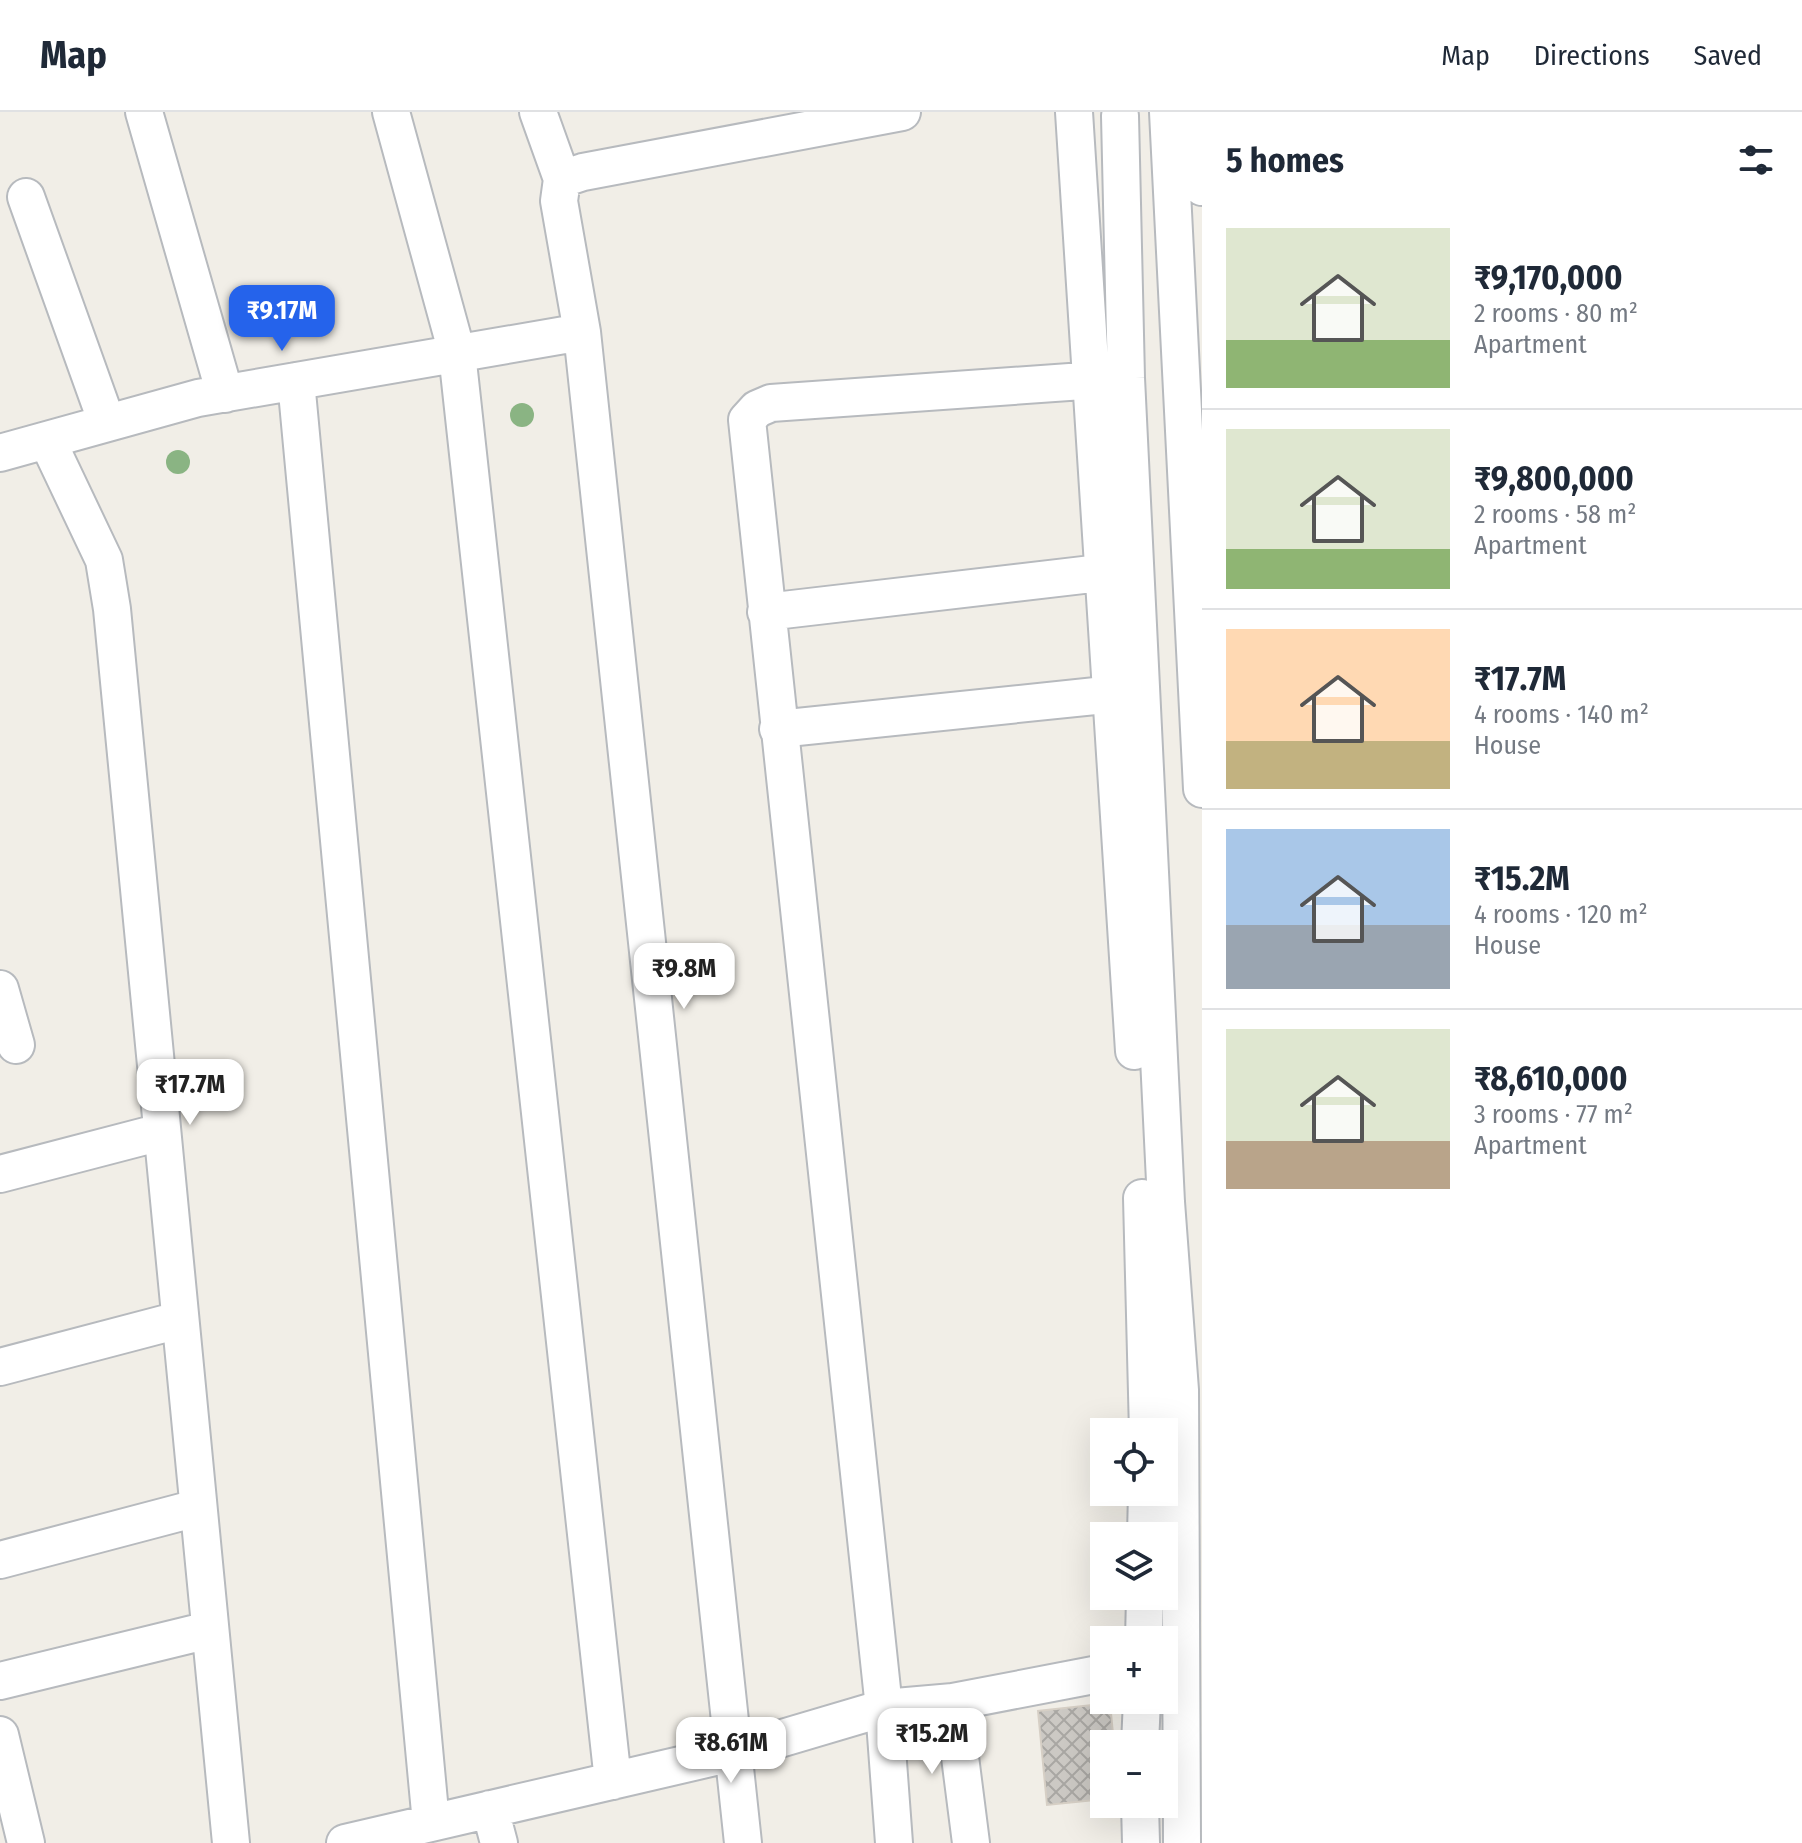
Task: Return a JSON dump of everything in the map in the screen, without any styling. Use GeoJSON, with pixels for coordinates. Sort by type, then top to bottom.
{"type":"FeatureCollection","features":[{"type":"Feature","properties":{"kind":"street"},"geometry":{"type":"LineString","coordinates":[[144,112],[225,394]]}},
{"type":"Feature","properties":{"kind":"street"},"geometry":{"type":"LineString","coordinates":[[391,112],[457,353],[613,1781]]}},
{"type":"Feature","properties":{"kind":"street"},"geometry":{"type":"LineString","coordinates":[[538,112],[562,179],[559,201],[582,332],[743,1843]]}},
{"type":"Feature","properties":{"kind":"street"},"geometry":{"type":"LineString","coordinates":[[562,179],[583,172],[902,112]]}},
{"type":"Feature","properties":{"kind":"street"},"geometry":{"type":"LineString","coordinates":[[1074,112],[1091,380],[1119,571],[1180,1390],[1182,1843]]}},
{"type":"Feature","properties":{"kind":"street"},"geometry":{"type":"LineString","coordinates":[[1168,112],[1189,341],[1202,789]]}},
{"type":"Feature","properties":{"kind":"street"},"geometry":{"type":"LineString","coordinates":[[1196,112],[1202,187]]}},
{"type":"Feature","properties":{"kind":"street"},"geometry":{"type":"LineString","coordinates":[[1119,571],[1126,378],[1128,113]]}},
{"type":"Feature","properties":{"kind":"street"},"geometry":{"type":"LineString","coordinates":[[26,197],[107,423]]}},
{"type":"Feature","properties":{"kind":"street"},"geometry":{"type":"LineString","coordinates":[[0,453],[225,394],[582,332]]}},
{"type":"Feature","properties":{"kind":"street"},"geometry":{"type":"LineString","coordinates":[[894,1843],[884,1708],[747,420],[757,409],[771,403],[1126,378]]}},
{"type":"Feature","properties":{"kind":"street"},"geometry":{"type":"LineString","coordinates":[[296,381],[431,1823]]}},
{"type":"Feature","properties":{"kind":"street"},"geometry":{"type":"LineString","coordinates":[[47,440],[104,560],[112,609],[231,1843]]}},
{"type":"Feature","properties":{"kind":"street"},"geometry":{"type":"LineString","coordinates":[[766,612],[1119,571]]}},
{"type":"Feature","properties":{"kind":"street"},"geometry":{"type":"LineString","coordinates":[[778,729],[1126,692]]}},
{"type":"Feature","properties":{"kind":"street"},"geometry":{"type":"LineString","coordinates":[[1126,692],[1148,1418]]}},
{"type":"Feature","properties":{"kind":"street"},"geometry":{"type":"LineString","coordinates":[[0,989],[16,1045]]}},
{"type":"Feature","properties":{"kind":"street"},"geometry":{"type":"LineString","coordinates":[[0,1174],[161,1132]]}},
{"type":"Feature","properties":{"kind":"street"},"geometry":{"type":"LineString","coordinates":[[0,1367],[179,1320]]}},
{"type":"Feature","properties":{"kind":"street"},"geometry":{"type":"LineString","coordinates":[[0,1560],[197,1508]]}},
{"type":"Feature","properties":{"kind":"street"},"geometry":{"type":"LineString","coordinates":[[0,1681],[209,1630]]}},
{"type":"Feature","properties":{"kind":"street"},"geometry":{"type":"LineString","coordinates":[[345,1843],[431,1823],[495,1826],[613,1781],[732,1753],[884,1708],[953,1702],[1090,1676]]}},
{"type":"Feature","properties":{"kind":"street"},"geometry":{"type":"LineString","coordinates":[[953,1702],[971,1843]]}},
{"type":"Feature","properties":{"kind":"street"},"geometry":{"type":"LineString","coordinates":[[0,1735],[26,1843]]}},
{"type":"Feature","properties":{"kind":"street"},"geometry":{"type":"LineString","coordinates":[[1140,1818],[1141,1843]]}},
{"type":"Feature","properties":{"kind":"building"},"geometry":{"type":"Polygon","coordinates":[[[1090,1705],[1090,1714],[1111,1714],[1113,1730],[1090,1730],[1090,1800],[1047,1805],[1038,1711],[1090,1705]]]}}]}
